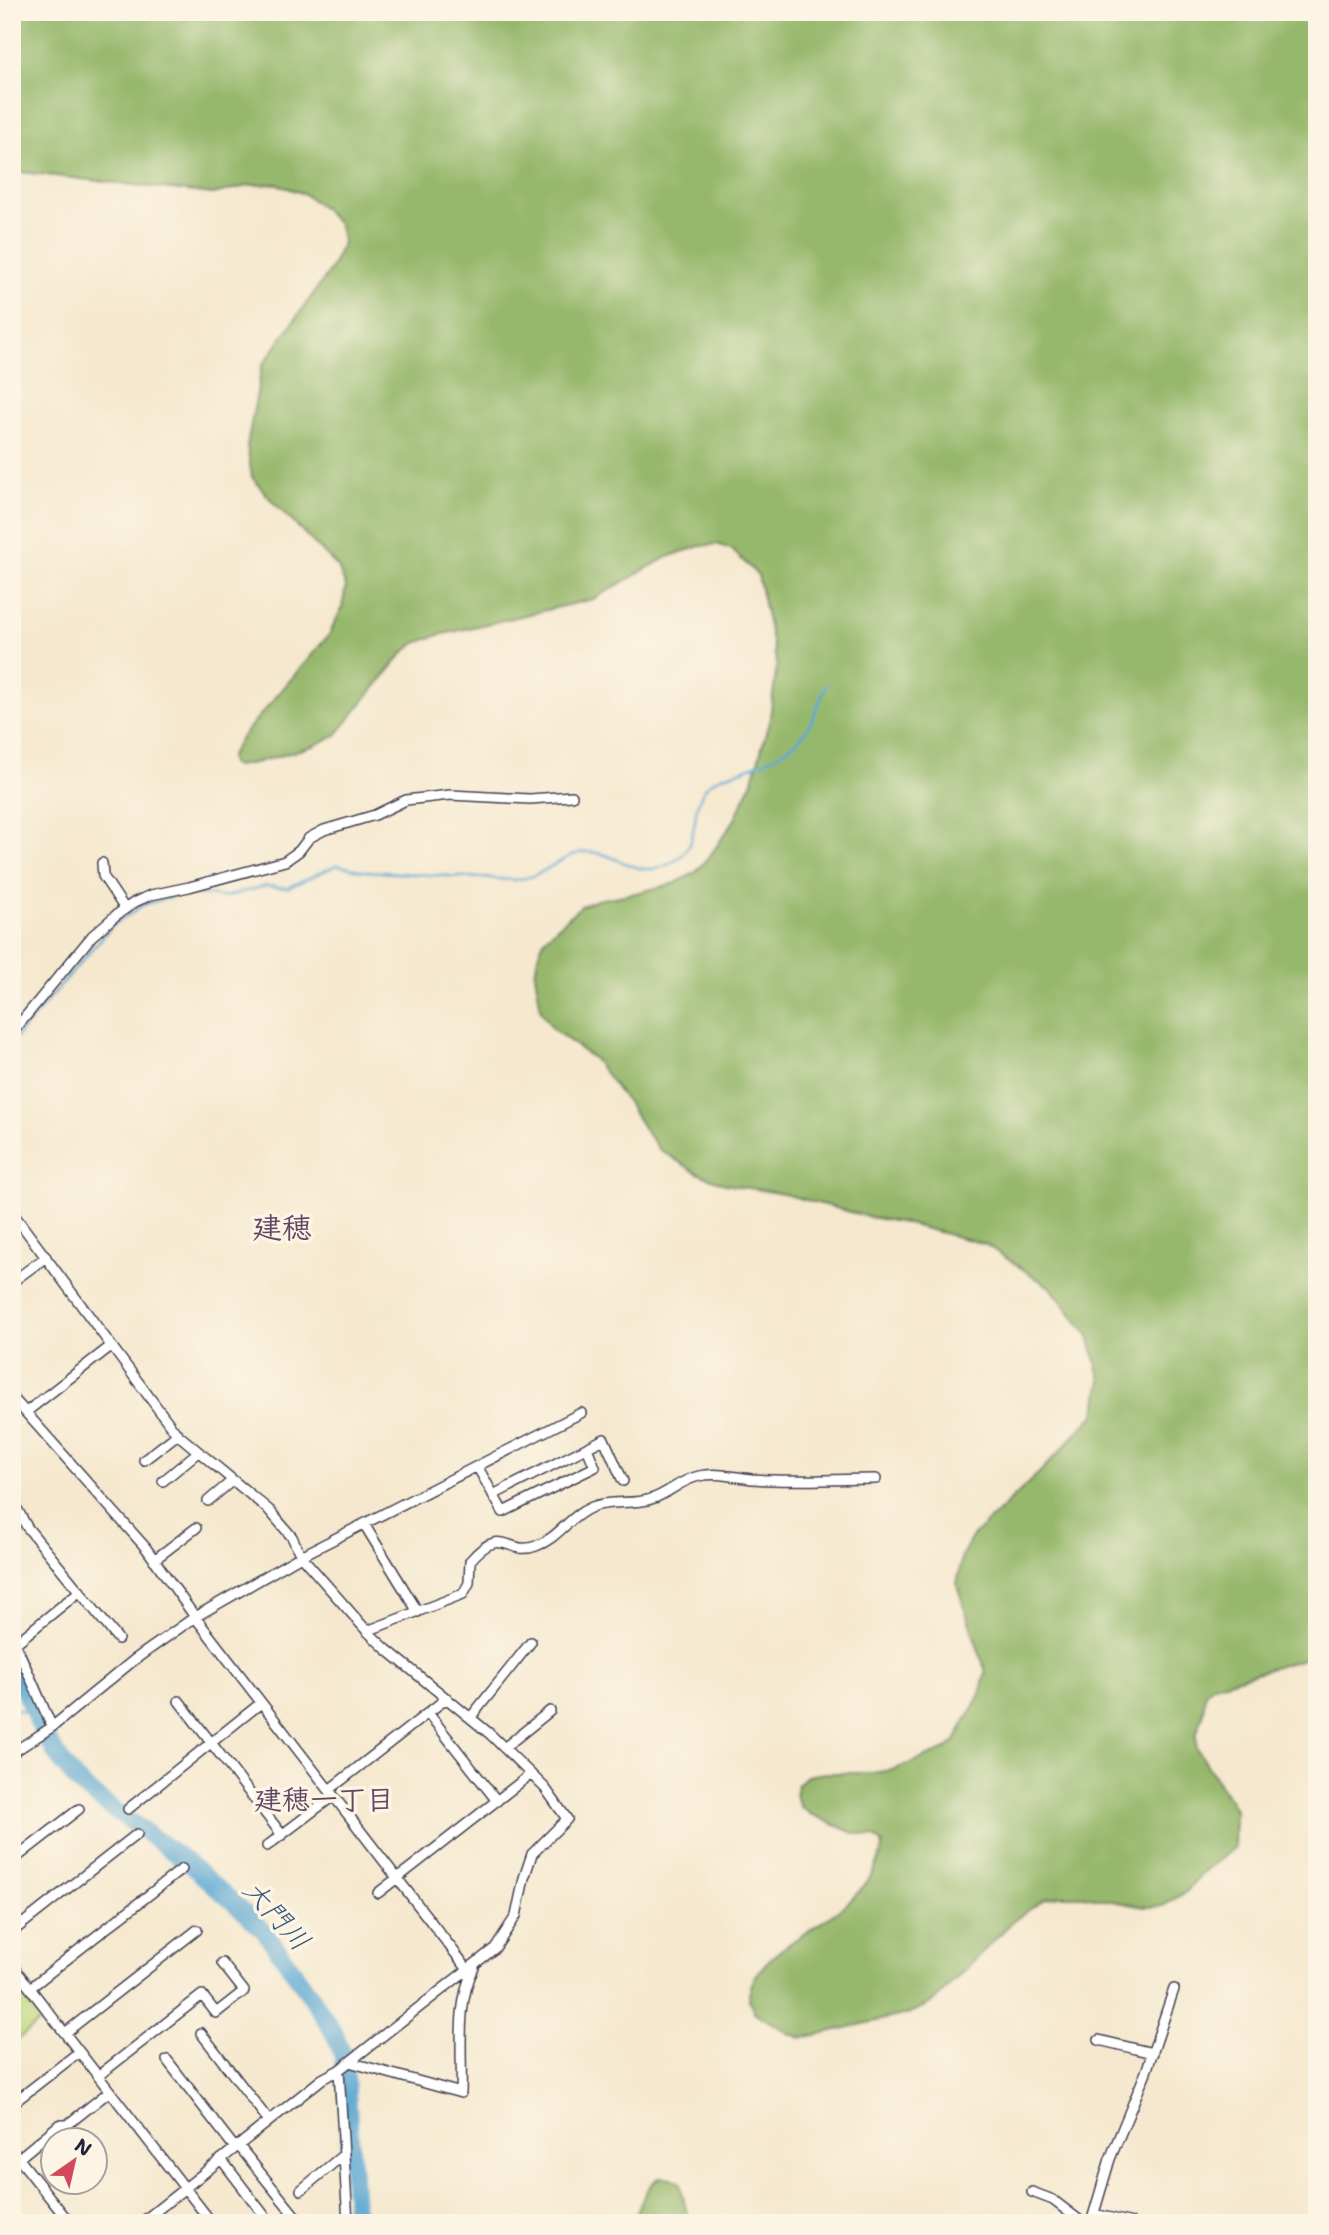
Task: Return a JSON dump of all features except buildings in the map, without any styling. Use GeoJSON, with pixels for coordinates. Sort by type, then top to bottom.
{"type":"FeatureCollection","features":[{"type":"Feature","properties":{"kind":"street"},"geometry":{"type":"LineString","coordinates":[[12,1033],[92,936],[125,909],[151,894],[189,887],[285,861],[299,852],[309,838],[324,830],[375,815],[406,800],[450,795],[530,799],[572,796]]}},
{"type":"Feature","properties":{"kind":"street"},"geometry":{"type":"LineString","coordinates":[[102,863],[103,876],[125,909]]}},
{"type":"Feature","properties":{"kind":"street"},"geometry":{"type":"LineString","coordinates":[[12,1212],[178,1434],[282,1523],[292,1536],[301,1556],[368,1631],[395,1657],[471,1717],[504,1748],[554,1799],[567,1819],[532,1854],[516,1916],[495,1948],[469,1971],[339,2070],[322,2079],[141,2223]]}},
{"type":"Feature","properties":{"kind":"street"},"geometry":{"type":"LineString","coordinates":[[12,1282],[46,1257]]}},
{"type":"Feature","properties":{"kind":"street"},"geometry":{"type":"LineString","coordinates":[[26,1412],[111,1346]]}},
{"type":"Feature","properties":{"kind":"street"},"geometry":{"type":"LineString","coordinates":[[12,1396],[128,1525],[195,1617],[469,1971]]}},
{"type":"Feature","properties":{"kind":"street"},"geometry":{"type":"LineString","coordinates":[[12,1753],[52,1727],[135,1660],[195,1617],[301,1556],[580,1413]]}},
{"type":"Feature","properties":{"kind":"street"},"geometry":{"type":"LineString","coordinates":[[144,1460],[178,1434]]}},
{"type":"Feature","properties":{"kind":"street"},"geometry":{"type":"LineString","coordinates":[[493,1495],[604,1439],[624,1481]]}},
{"type":"Feature","properties":{"kind":"street"},"geometry":{"type":"LineString","coordinates":[[477,1466],[503,1513],[595,1467],[587,1447]]}},
{"type":"Feature","properties":{"kind":"street"},"geometry":{"type":"LineString","coordinates":[[163,1481],[198,1452]]}},
{"type":"Feature","properties":{"kind":"street"},"geometry":{"type":"LineString","coordinates":[[368,1631],[463,1594],[469,1583],[470,1561],[492,1542],[502,1541],[532,1548],[552,1540],[571,1519],[597,1505],[649,1500],[686,1480],[724,1473],[753,1479],[876,1479]]}},
{"type":"Feature","properties":{"kind":"street"},"geometry":{"type":"LineString","coordinates":[[208,1501],[233,1480]]}},
{"type":"Feature","properties":{"kind":"street"},"geometry":{"type":"LineString","coordinates":[[12,1500],[27,1527],[118,1639]]}},
{"type":"Feature","properties":{"kind":"street"},"geometry":{"type":"LineString","coordinates":[[364,1524],[418,1612]]}},
{"type":"Feature","properties":{"kind":"street"},"geometry":{"type":"LineString","coordinates":[[154,1560],[197,1528]]}},
{"type":"Feature","properties":{"kind":"street"},"geometry":{"type":"LineString","coordinates":[[52,1727],[14,1639],[80,1591]]}},
{"type":"Feature","properties":{"kind":"street"},"geometry":{"type":"LineString","coordinates":[[471,1717],[531,1642]]}},
{"type":"Feature","properties":{"kind":"street"},"geometry":{"type":"LineString","coordinates":[[267,1846],[447,1698]]}},
{"type":"Feature","properties":{"kind":"street"},"geometry":{"type":"LineString","coordinates":[[178,1701],[282,1835]]}},
{"type":"Feature","properties":{"kind":"street"},"geometry":{"type":"LineString","coordinates":[[128,1809],[261,1703]]}},
{"type":"Feature","properties":{"kind":"street"},"geometry":{"type":"LineString","coordinates":[[504,1748],[550,1710]]}},
{"type":"Feature","properties":{"kind":"street"},"geometry":{"type":"LineString","coordinates":[[428,1713],[497,1801]]}},
{"type":"Feature","properties":{"kind":"street"},"geometry":{"type":"LineString","coordinates":[[378,1893],[531,1774]]}},
{"type":"Feature","properties":{"kind":"street"},"geometry":{"type":"LineString","coordinates":[[12,1861],[79,1809]]}},
{"type":"Feature","properties":{"kind":"street"},"geometry":{"type":"LineString","coordinates":[[12,1932],[137,1834]]}},
{"type":"Feature","properties":{"kind":"street"},"geometry":{"type":"LineString","coordinates":[[30,1988],[182,1869]]}},
{"type":"Feature","properties":{"kind":"street"},"geometry":{"type":"LineString","coordinates":[[65,2033],[197,1930]]}},
{"type":"Feature","properties":{"kind":"street"},"geometry":{"type":"LineString","coordinates":[[98,2076],[202,1995],[216,2013],[244,1991],[222,1963]]}},
{"type":"Feature","properties":{"kind":"street"},"geometry":{"type":"LineString","coordinates":[[349,2062],[461,2093],[460,2032],[470,1978],[477,1964]]}},
{"type":"Feature","properties":{"kind":"street"},"geometry":{"type":"LineString","coordinates":[[12,1965],[212,2223]]}},
{"type":"Feature","properties":{"kind":"street"},"geometry":{"type":"LineString","coordinates":[[1132,2223],[1092,2218],[1110,2159],[1153,2053],[1174,1989]]}},
{"type":"Feature","properties":{"kind":"street"},"geometry":{"type":"LineString","coordinates":[[201,2033],[269,2121]]}},
{"type":"Feature","properties":{"kind":"street"},"geometry":{"type":"LineString","coordinates":[[1099,2039],[1153,2053]]}},
{"type":"Feature","properties":{"kind":"street"},"geometry":{"type":"LineString","coordinates":[[12,2104],[79,2052]]}},
{"type":"Feature","properties":{"kind":"street"},"geometry":{"type":"LineString","coordinates":[[167,2060],[300,2222]]}},
{"type":"Feature","properties":{"kind":"street"},"geometry":{"type":"LineString","coordinates":[[339,2070],[348,2223]]}},
{"type":"Feature","properties":{"kind":"street"},"geometry":{"type":"LineString","coordinates":[[70,2223],[16,2154],[59,2124],[67,2124],[110,2091]]}},
{"type":"Feature","properties":{"kind":"street"},"geometry":{"type":"LineString","coordinates":[[301,2190],[344,2155]]}},
{"type":"Feature","properties":{"kind":"street"},"geometry":{"type":"LineString","coordinates":[[221,2159],[270,2223]]}},
{"type":"Feature","properties":{"kind":"street"},"geometry":{"type":"LineString","coordinates":[[1032,2192],[1053,2200],[1083,2223]]}},
{"type":"Feature","properties":{"kind":"green space"},"geometry":{"type":"Polygon","coordinates":[[[12,12],[1317,12],[1317,1655],[1211,1686],[1205,1694],[1203,1715],[1196,1735],[1197,1749],[1235,1809],[1234,1848],[1201,1874],[1187,1891],[1163,1906],[1145,1907],[1084,1896],[1045,1899],[1013,1921],[932,2003],[907,2014],[802,2038],[790,2034],[754,2012],[749,1997],[753,1982],[761,1969],[787,1945],[832,1915],[858,1893],[874,1871],[883,1844],[875,1837],[851,1832],[810,1814],[801,1807],[795,1794],[798,1784],[807,1776],[826,1773],[873,1773],[896,1769],[946,1749],[955,1741],[980,1694],[986,1672],[957,1585],[962,1555],[972,1537],[1042,1470],[1095,1414],[1101,1380],[1089,1336],[1051,1288],[985,1244],[784,1194],[725,1184],[697,1173],[659,1149],[594,1059],[553,1029],[541,1011],[535,974],[538,955],[545,938],[581,906],[676,883],[696,872],[735,819],[753,780],[770,718],[777,665],[758,575],[731,549],[717,544],[700,546],[667,557],[593,599],[435,636],[414,644],[404,652],[336,735],[313,746],[258,762],[237,766],[231,764],[230,756],[243,735],[329,635],[342,608],[346,586],[338,567],[272,501],[252,477],[247,446],[262,366],[331,269],[343,243],[339,225],[304,194],[277,184],[251,185],[213,194],[12,171],[12,12]]]}},
{"type":"Feature","properties":{"kind":"green space"},"geometry":{"type":"Polygon","coordinates":[[[25,1989],[47,2016],[12,2044],[12,2000],[25,1989]]]}},
{"type":"Feature","properties":{"kind":"green space"},"geometry":{"type":"Polygon","coordinates":[[[661,2177],[672,2178],[680,2183],[689,2223],[632,2223],[646,2192],[661,2177]]]}},
{"type":"Feature","properties":{"kind":"waterway"},"geometry":{"type":"LineString","coordinates":[[12,1042],[113,925],[143,905],[184,893],[224,897],[266,886],[287,888],[337,865],[364,871],[515,880],[533,876],[567,857],[588,852],[645,869],[665,866],[678,859],[686,850],[694,830],[697,808],[707,786],[788,748],[802,736],[810,724],[826,685]]}},
{"type":"Feature","properties":{"kind":"waterway","name":"大門川"},"geometry":{"type":"LineString","coordinates":[[12,1661],[42,1729],[71,1774],[84,1788],[187,1862],[248,1915],[264,1931],[311,1996],[336,2037],[342,2053],[356,2223]]}},
{"type":"Feature","properties":{"kind":"waterway"},"geometry":{"type":"LineString","coordinates":[[12,1709],[34,1712]]}},
{"type":"Feature","properties":{"kind":"district","name":"建穂"},"geometry":{"type":"Point","coordinates":[282,1228]}},
{"type":"Feature","properties":{"kind":"district","name":"建穂一丁目"},"geometry":{"type":"Point","coordinates":[324,1799]}}]}
